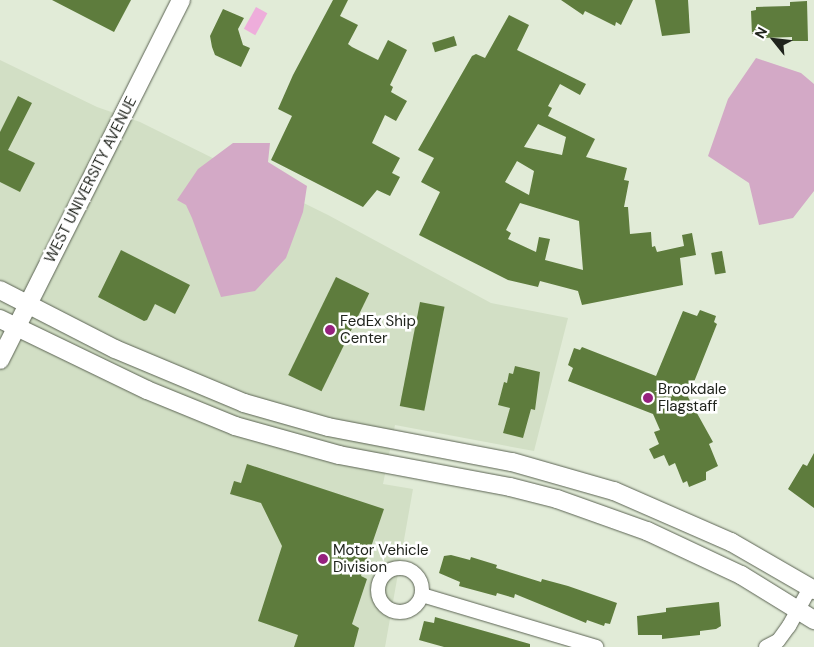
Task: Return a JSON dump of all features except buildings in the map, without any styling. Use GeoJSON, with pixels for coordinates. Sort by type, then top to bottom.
{"type":"FeatureCollection","features":[{"type":"Feature","properties":{"kind":"street","name":"WEST UNIVERSITY AVENUE"},"geometry":{"type":"LineString","coordinates":[[0,360],[181,0]]}},
{"type":"Feature","properties":{"kind":"street"},"geometry":{"type":"LineString","coordinates":[[0,290],[115,349],[244,403],[342,430],[521,464],[614,491],[730,542],[812,589],[778,641],[766,647]]}},
{"type":"Feature","properties":{"kind":"street"},"geometry":{"type":"LineString","coordinates":[[0,319],[147,390],[262,434],[339,455],[510,487],[602,514],[694,552],[798,609],[814,620]]}},
{"type":"Feature","properties":{"kind":"street"},"geometry":{"type":"LineString","coordinates":[[422,594],[596,647]]}},
{"type":"Feature","properties":{"kind":"shaded area"},"geometry":{"type":"Polygon","coordinates":[[[256,7],[267,13],[255,35],[244,29],[256,7]]]}},
{"type":"Feature","properties":{"kind":"shaded area"},"geometry":{"type":"Polygon","coordinates":[[[756,58],[801,73],[814,84],[814,191],[793,218],[759,225],[749,183],[708,156],[728,99],[756,58]]]}},
{"type":"Feature","properties":{"kind":"shaded area"},"geometry":{"type":"Polygon","coordinates":[[[0,60],[97,107],[140,122],[328,215],[491,303],[568,318],[534,451],[395,425],[383,484],[413,489],[385,647],[0,647],[0,60]]]}},
{"type":"Feature","properties":{"kind":"shaded area"},"geometry":{"type":"Polygon","coordinates":[[[233,143],[270,143],[268,162],[307,186],[303,212],[286,258],[255,291],[221,297],[192,218],[186,205],[177,200],[198,169],[233,143]]]}},
{"type":"Feature","properties":{"kind":"place","name":"FedEx Ship Center"},"geometry":{"type":"Point","coordinates":[330,330]}},
{"type":"Feature","properties":{"kind":"place","name":"Brookdale Flagstaff"},"geometry":{"type":"Point","coordinates":[648,398]}},
{"type":"Feature","properties":{"kind":"place","name":"Motor Vehicle Division"},"geometry":{"type":"Point","coordinates":[323,559]}}]}
